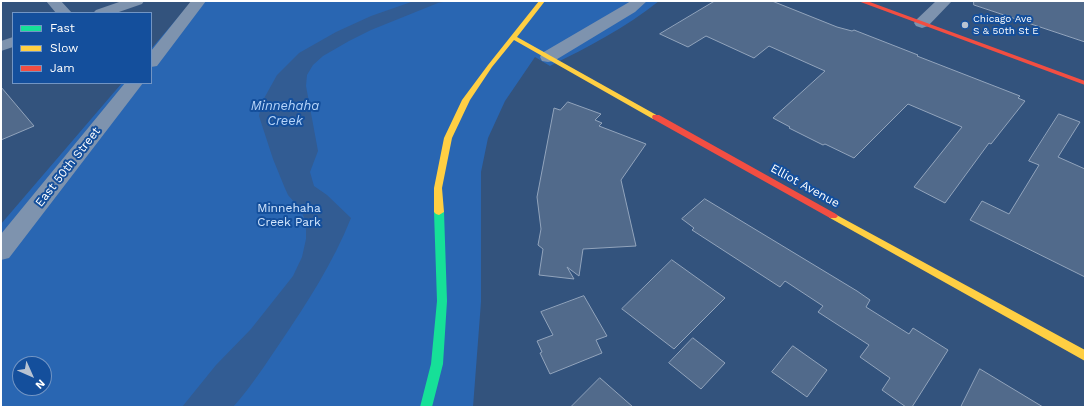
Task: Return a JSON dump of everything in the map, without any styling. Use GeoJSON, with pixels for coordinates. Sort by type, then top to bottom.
{"type":"FeatureCollection","features":[{"type":"Feature","properties":{"kind":"street"},"geometry":{"type":"LineString","coordinates":[[54,1],[63,12]]}},
{"type":"Feature","properties":{"kind":"street"},"geometry":{"type":"LineString","coordinates":[[104,12],[137,1]]}},
{"type":"Feature","properties":{"kind":"street"},"geometry":{"type":"LineString","coordinates":[[152,61],[199,1]]}},
{"type":"Feature","properties":{"kind":"street"},"geometry":{"type":"LineString","coordinates":[[426,407],[437,364],[442,302],[438,188],[448,138],[466,100],[513,36],[542,1]]}},
{"type":"Feature","properties":{"kind":"street"},"geometry":{"type":"LineString","coordinates":[[548,57],[630,9],[640,1]]}},
{"type":"Feature","properties":{"kind":"street"},"geometry":{"type":"LineString","coordinates":[[862,1],[1085,83]]}},
{"type":"Feature","properties":{"kind":"street"},"geometry":{"type":"LineString","coordinates":[[922,23],[945,1]]}},
{"type":"Feature","properties":{"kind":"street","name":"Elliot Avenue"},"geometry":{"type":"LineString","coordinates":[[513,36],[548,57],[1085,356]]}},
{"type":"Feature","properties":{"kind":"street"},"geometry":{"type":"LineString","coordinates":[[1,46],[12,42]]}},
{"type":"Feature","properties":{"kind":"street","name":"East 50th Street"},"geometry":{"type":"LineString","coordinates":[[1,252],[133,84]]}},
{"type":"Feature","properties":{"kind":"green space","name":"Minnehaha Creek Park"},"geometry":{"type":"Polygon","coordinates":[[[192,1],[659,1],[620,28],[550,66],[535,57],[505,101],[488,138],[481,172],[481,302],[473,407],[1,407],[1,224],[121,84],[152,84],[152,48],[192,1]]]}},
{"type":"Feature","properties":{"kind":"water","name":"Minnehaha Creek"},"geometry":{"type":"Polygon","coordinates":[[[414,1],[448,1],[438,3],[371,30],[349,41],[323,56],[313,65],[307,75],[306,86],[318,151],[310,172],[314,186],[327,195],[351,218],[336,251],[319,282],[263,368],[233,407],[182,407],[216,365],[251,329],[293,276],[302,257],[306,239],[306,223],[301,210],[288,195],[284,186],[273,159],[259,116],[262,102],[277,75],[299,53],[336,32],[371,16],[414,1]]]}},
{"type":"Feature","properties":{"kind":"building"},"geometry":{"type":"Polygon","coordinates":[[[715,1],[772,1],[837,27],[852,31],[854,30],[918,55],[917,56],[1020,96],[1018,98],[1025,101],[991,144],[989,143],[945,203],[914,187],[962,127],[908,104],[854,158],[789,128],[790,127],[773,118],[825,71],[769,46],[754,58],[706,36],[688,47],[660,34],[715,1]]]}},
{"type":"Feature","properties":{"kind":"building"},"geometry":{"type":"Polygon","coordinates":[[[974,1],[1085,1],[1085,42],[974,5],[974,1]]]}},
{"type":"Feature","properties":{"kind":"building"},"geometry":{"type":"Polygon","coordinates":[[[1,87],[34,126],[1,140],[1,87]]]}},
{"type":"Feature","properties":{"kind":"building"},"geometry":{"type":"Polygon","coordinates":[[[568,102],[601,114],[595,120],[602,123],[599,126],[646,144],[621,180],[636,246],[583,249],[579,276],[567,267],[574,279],[539,275],[543,249],[538,245],[541,229],[537,197],[554,108],[560,110],[568,102]]]}},
{"type":"Feature","properties":{"kind":"building"},"geometry":{"type":"Polygon","coordinates":[[[1059,114],[1080,122],[1058,157],[1085,169],[1085,277],[970,220],[982,201],[1009,214],[1039,165],[1029,161],[1059,114]]]}},
{"type":"Feature","properties":{"kind":"building"},"geometry":{"type":"Polygon","coordinates":[[[705,199],[857,291],[870,300],[866,307],[909,334],[913,328],[948,350],[912,407],[906,407],[882,390],[890,378],[860,357],[869,345],[818,312],[823,306],[785,281],[780,287],[692,230],[694,228],[682,219],[705,199]]]}},
{"type":"Feature","properties":{"kind":"building"},"geometry":{"type":"Polygon","coordinates":[[[672,260],[725,298],[674,349],[622,309],[672,260]]]}},
{"type":"Feature","properties":{"kind":"building"},"geometry":{"type":"Polygon","coordinates":[[[584,296],[607,336],[596,340],[602,353],[550,374],[540,353],[542,352],[537,341],[553,335],[541,312],[584,296]]]}},
{"type":"Feature","properties":{"kind":"building"},"geometry":{"type":"Polygon","coordinates":[[[693,338],[725,363],[701,389],[669,363],[693,338]]]}},
{"type":"Feature","properties":{"kind":"building"},"geometry":{"type":"Polygon","coordinates":[[[793,346],[827,370],[807,397],[772,372],[793,346]]]}},
{"type":"Feature","properties":{"kind":"building"},"geometry":{"type":"Polygon","coordinates":[[[980,369],[1043,407],[961,407],[980,369]]]}},
{"type":"Feature","properties":{"kind":"building"},"geometry":{"type":"Polygon","coordinates":[[[600,378],[633,407],[571,407],[600,378]]]}},
{"type":"Feature","properties":{"kind":"traffic: fast"},"geometry":{"type":"LineString","coordinates":[[426,407],[437,364],[442,301],[439,212]]}},
{"type":"Feature","properties":{"kind":"traffic: slow"},"geometry":{"type":"LineString","coordinates":[[439,212],[438,188],[448,138],[466,100],[490,66],[542,1]]}},
{"type":"Feature","properties":{"kind":"traffic: slow"},"geometry":{"type":"LineString","coordinates":[[513,37],[656,117]]}},
{"type":"Feature","properties":{"kind":"traffic: slow"},"geometry":{"type":"LineString","coordinates":[[833,216],[1085,356]]}},
{"type":"Feature","properties":{"kind":"traffic: jam"},"geometry":{"type":"LineString","coordinates":[[861,1],[1085,83]]}},
{"type":"Feature","properties":{"kind":"traffic: jam"},"geometry":{"type":"LineString","coordinates":[[656,117],[833,216]]}},
{"type":"Feature","properties":{"kind":"place","name":"Chicago Ave S & 50th St E"},"geometry":{"type":"Point","coordinates":[965,25]}}]}
